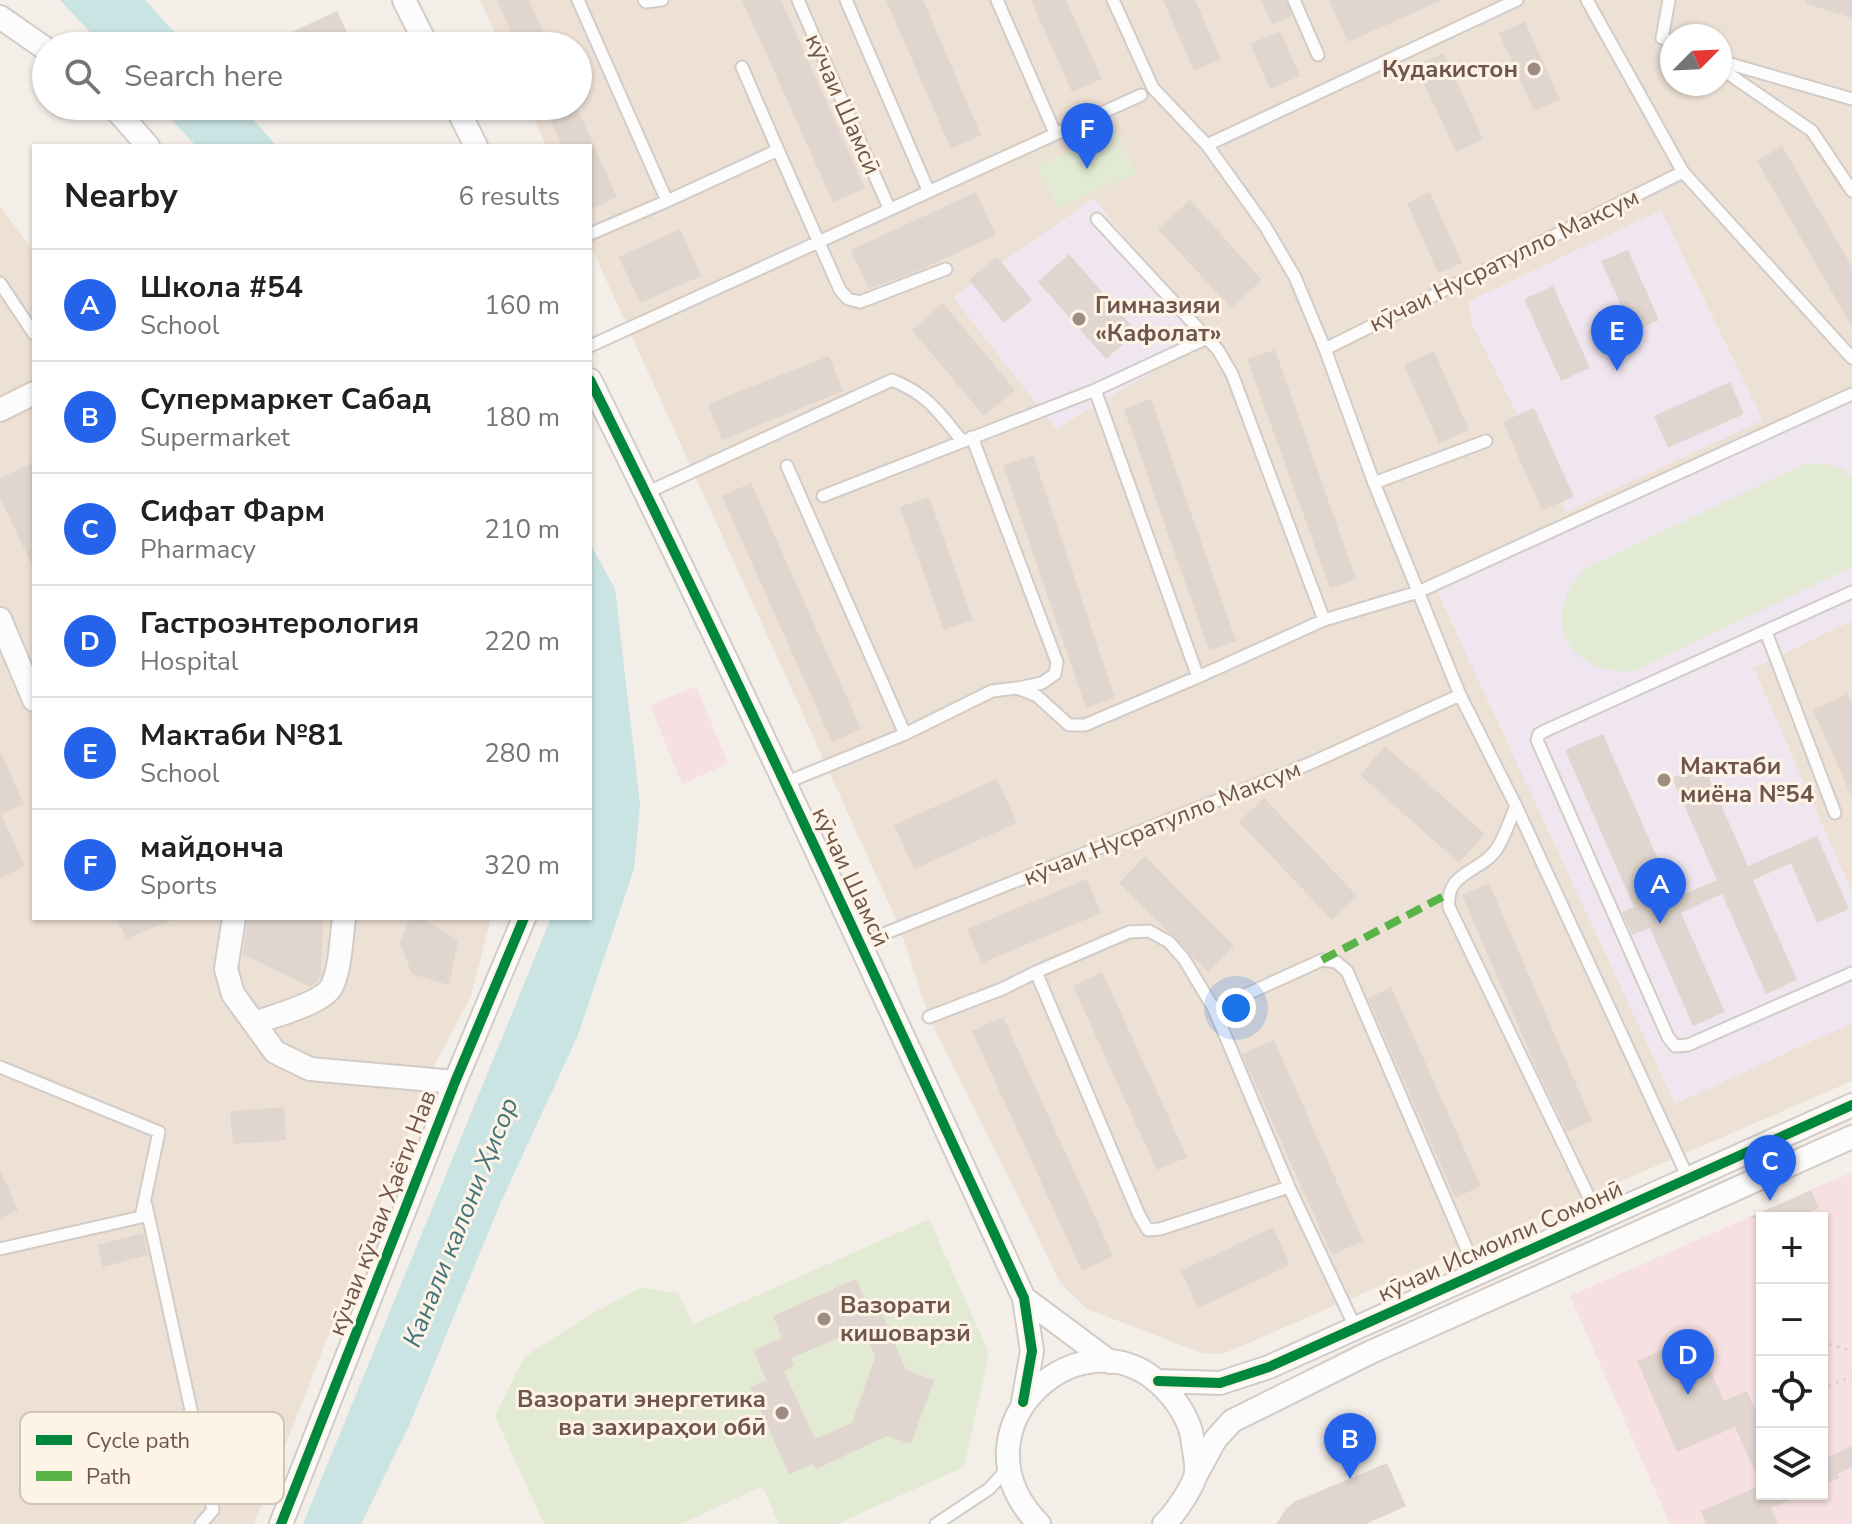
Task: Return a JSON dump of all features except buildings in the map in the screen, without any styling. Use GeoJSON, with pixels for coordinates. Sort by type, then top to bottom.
{"type":"FeatureCollection","features":[{"type":"Feature","properties":{"kind":"street"},"geometry":{"type":"LineString","coordinates":[[404,0],[420,32]]}},
{"type":"Feature","properties":{"kind":"street"},"geometry":{"type":"LineString","coordinates":[[0,17],[32,39]]}},
{"type":"Feature","properties":{"kind":"street"},"geometry":{"type":"LineString","coordinates":[[125,120],[146,144]]}},
{"type":"Feature","properties":{"kind":"street"},"geometry":{"type":"LineString","coordinates":[[463,120],[475,144]]}},
{"type":"Feature","properties":{"kind":"street","name":"кӯчаи Шамсӣ"},"geometry":{"type":"LineString","coordinates":[[592,384],[861,943],[1024,1298],[1032,1351],[1023,1402],[1013,1423],[1008,1445],[1008,1468],[1015,1492],[1039,1524]]}},
{"type":"Feature","properties":{"kind":"street"},"geometry":{"type":"LineString","coordinates":[[0,410],[32,394]]}},
{"type":"Feature","properties":{"kind":"street"},"geometry":{"type":"LineString","coordinates":[[0,619],[32,695]]}},
{"type":"Feature","properties":{"kind":"street"},"geometry":{"type":"LineString","coordinates":[[234,920],[226,969],[233,994],[275,1052],[310,1069],[455,1082]]}},
{"type":"Feature","properties":{"kind":"street"},"geometry":{"type":"LineString","coordinates":[[254,1023],[314,1000],[331,988],[344,920]]}},
{"type":"Feature","properties":{"kind":"street","name":"кӯчаи кӯчаи Ҳаёти Нав"},"geometry":{"type":"LineString","coordinates":[[281,1524],[455,1082],[523,920]]}},
{"type":"Feature","properties":{"kind":"street","name":"кӯчаи Исмоили Сомонӣ"},"geometry":{"type":"LineString","coordinates":[[1158,1381],[1220,1383],[1269,1367],[1852,1105]]}},
{"type":"Feature","properties":{"kind":"street","name":"кӯчаи Исмоили Сомонӣ"},"geometry":{"type":"LineString","coordinates":[[1196,1475],[1215,1440],[1232,1421],[1369,1353],[1852,1137]]}},
{"type":"Feature","properties":{"kind":"street","name":"кӯчаи Шамсӣ"},"geometry":{"type":"LineString","coordinates":[[1024,1298],[1110,1362]]}},
{"type":"Feature","properties":{"kind":"street","name":"кӯчаи Шамсӣ"},"geometry":{"type":"LineString","coordinates":[[1023,1402],[1040,1383],[1061,1370],[1085,1363],[1110,1362],[1135,1368],[1158,1381],[1180,1405],[1192,1435],[1196,1475]]}},
{"type":"Feature","properties":{"kind":"street"},"geometry":{"type":"LineString","coordinates":[[1164,1524],[1181,1515],[1196,1475]]}},
{"type":"Feature","properties":{"kind":"lane"},"geometry":{"type":"LineString","coordinates":[[578,0],[667,201]]}},
{"type":"Feature","properties":{"kind":"lane"},"geometry":{"type":"LineString","coordinates":[[644,0],[662,0]]}},
{"type":"Feature","properties":{"kind":"lane","name":"кӯчаи Шамсӣ"},"geometry":{"type":"LineString","coordinates":[[798,0],[889,208]]}},
{"type":"Feature","properties":{"kind":"lane"},"geometry":{"type":"LineString","coordinates":[[846,0],[928,190]]}},
{"type":"Feature","properties":{"kind":"lane"},"geometry":{"type":"LineString","coordinates":[[997,0],[1055,133]]}},
{"type":"Feature","properties":{"kind":"lane"},"geometry":{"type":"LineString","coordinates":[[1113,0],[1153,88],[1207,145],[1265,226],[1295,277],[1460,695],[1516,806],[1688,1178]]}},
{"type":"Feature","properties":{"kind":"lane"},"geometry":{"type":"LineString","coordinates":[[1294,0],[1318,55]]}},
{"type":"Feature","properties":{"kind":"lane"},"geometry":{"type":"LineString","coordinates":[[1207,145],[1517,0]]}},
{"type":"Feature","properties":{"kind":"lane"},"geometry":{"type":"LineString","coordinates":[[1587,0],[1683,172],[1852,358]]}},
{"type":"Feature","properties":{"kind":"lane"},"geometry":{"type":"LineString","coordinates":[[1665,24],[1669,0]]}},
{"type":"Feature","properties":{"kind":"lane"},"geometry":{"type":"LineString","coordinates":[[1732,64],[1852,99]]}},
{"type":"Feature","properties":{"kind":"lane"},"geometry":{"type":"LineString","coordinates":[[742,67],[817,241],[840,290],[848,299],[860,302],[946,269]]}},
{"type":"Feature","properties":{"kind":"lane"},"geometry":{"type":"LineString","coordinates":[[1732,76],[1812,131],[1851,189]]}},
{"type":"Feature","properties":{"kind":"lane"},"geometry":{"type":"LineString","coordinates":[[592,345],[1141,95]]}},
{"type":"Feature","properties":{"kind":"lane"},"geometry":{"type":"LineString","coordinates":[[592,233],[778,150]]}},
{"type":"Feature","properties":{"kind":"lane","name":"кӯчаи Нусратулло Максум"},"geometry":{"type":"LineString","coordinates":[[1325,349],[1683,172]]}},
{"type":"Feature","properties":{"kind":"lane"},"geometry":{"type":"LineString","coordinates":[[1097,219],[1218,350],[1232,374],[1324,620]]}},
{"type":"Feature","properties":{"kind":"lane"},"geometry":{"type":"LineString","coordinates":[[0,283],[32,331]]}},
{"type":"Feature","properties":{"kind":"lane"},"geometry":{"type":"LineString","coordinates":[[823,496],[1095,390],[1207,338]]}},
{"type":"Feature","properties":{"kind":"lane"},"geometry":{"type":"LineString","coordinates":[[646,493],[892,380],[930,400],[967,439]]}},
{"type":"Feature","properties":{"kind":"lane"},"geometry":{"type":"LineString","coordinates":[[1095,390],[1198,677]]}},
{"type":"Feature","properties":{"kind":"lane"},"geometry":{"type":"LineString","coordinates":[[1017,688],[1037,696],[1069,725],[1085,725],[1324,620],[1418,592],[1852,394]]}},
{"type":"Feature","properties":{"kind":"lane","name":"кӯчаи Шамсӣ"},"geometry":{"type":"LineString","coordinates":[[785,783],[905,734],[992,691],[1042,683],[1055,674],[1057,662],[967,439]]}},
{"type":"Feature","properties":{"kind":"lane"},"geometry":{"type":"LineString","coordinates":[[1374,483],[1486,441]]}},
{"type":"Feature","properties":{"kind":"lane"},"geometry":{"type":"LineString","coordinates":[[787,466],[905,734]]}},
{"type":"Feature","properties":{"kind":"lane"},"geometry":{"type":"LineString","coordinates":[[1852,592],[1549,729],[1539,734],[1537,740],[1668,1037],[1675,1046],[1688,1045],[1852,973]]}},
{"type":"Feature","properties":{"kind":"lane"},"geometry":{"type":"LineString","coordinates":[[1766,632],[1835,813]]}},
{"type":"Feature","properties":{"kind":"lane","name":"кӯчаи Нусратулло Максум"},"geometry":{"type":"LineString","coordinates":[[861,943],[1311,763],[1460,695]]}},
{"type":"Feature","properties":{"kind":"lane"},"geometry":{"type":"LineString","coordinates":[[1516,806],[1497,849],[1486,861],[1454,882],[1448,894],[1449,907],[1599,1218]]}},
{"type":"Feature","properties":{"kind":"lane"},"geometry":{"type":"LineString","coordinates":[[929,1017],[1002,989],[1129,932],[1149,931],[1169,942],[1184,959],[1214,1009],[1289,1187],[1356,1329]]}},
{"type":"Feature","properties":{"kind":"lane"},"geometry":{"type":"LineString","coordinates":[[1214,1009],[1322,960],[1336,962],[1347,971],[1477,1273]]}},
{"type":"Feature","properties":{"kind":"lane"},"geometry":{"type":"LineString","coordinates":[[1036,972],[1148,1230],[1160,1229],[1289,1187]]}},
{"type":"Feature","properties":{"kind":"lane"},"geometry":{"type":"LineString","coordinates":[[0,1067],[159,1132],[141,1217],[0,1249]]}},
{"type":"Feature","properties":{"kind":"lane"},"geometry":{"type":"LineString","coordinates":[[145,1200],[192,1412]]}},
{"type":"Feature","properties":{"kind":"lane"},"geometry":{"type":"LineString","coordinates":[[936,1524],[956,1514],[989,1489],[1008,1468]]}},
{"type":"Feature","properties":{"kind":"lane"},"geometry":{"type":"LineString","coordinates":[[201,1524],[213,1510],[212,1504]]}},
{"type":"Feature","properties":{"kind":"path"},"geometry":{"type":"LineString","coordinates":[[1828,1344],[1852,1351]]}},
{"type":"Feature","properties":{"kind":"path"},"geometry":{"type":"LineString","coordinates":[[1829,1386],[1852,1376]]}},
{"type":"Feature","properties":{"kind":"shaded area"},"geometry":{"type":"Polygon","coordinates":[[[480,0],[1852,0],[1852,1081],[1223,1354],[1202,1353],[1087,1309],[1061,1284],[929,1017],[900,928],[592,248],[592,144],[545,144],[534,120],[592,120],[592,32],[495,32],[480,0]]]}},
{"type":"Feature","properties":{"kind":"shaded area","name":"Гимназияи «Кафолат»"},"geometry":{"type":"Polygon","coordinates":[[[1094,198],[1205,341],[1056,429],[953,297],[1094,198]]]}},
{"type":"Feature","properties":{"kind":"shaded area"},"geometry":{"type":"Polygon","coordinates":[[[0,206],[32,250],[32,920],[490,920],[471,996],[419,1094],[406,1139],[284,1448],[284,1412],[20,1412],[20,1504],[262,1504],[254,1524],[0,1524],[0,206]]]}},
{"type":"Feature","properties":{"kind":"shaded area"},"geometry":{"type":"Polygon","coordinates":[[[1661,210],[1763,420],[1566,512],[1471,322],[1469,301],[1661,210]]]}},
{"type":"Feature","properties":{"kind":"shaded area","name":"Мактаби миёна №54"},"geometry":{"type":"Polygon","coordinates":[[[1852,397],[1852,621],[1754,668],[1852,892],[1852,1023],[1675,1104],[1436,589],[1852,397]]]}},
{"type":"Feature","properties":{"kind":"shaded area"},"geometry":{"type":"Polygon","coordinates":[[[696,686],[728,763],[682,785],[650,705],[696,686]]]}},
{"type":"Feature","properties":{"kind":"shaded area"},"geometry":{"type":"Polygon","coordinates":[[[1852,1172],[1852,1524],[1670,1524],[1570,1296],[1756,1214],[1756,1500],[1828,1500],[1828,1212],[1761,1212],[1852,1172]]]}},
{"type":"Feature","properties":{"kind":"green space"},"geometry":{"type":"Polygon","coordinates":[[[1116,131],[1137,173],[1058,208],[1037,165],[1116,131]]]}},
{"type":"Feature","properties":{"kind":"green space"},"geometry":{"type":"Polygon","coordinates":[[[1823,463],[1842,469],[1852,477],[1850,568],[1634,671],[1610,670],[1591,664],[1576,653],[1566,638],[1562,621],[1564,603],[1572,585],[1588,567],[1804,464],[1823,463]]]}},
{"type":"Feature","properties":{"kind":"green space"},"geometry":{"type":"Polygon","coordinates":[[[929,1219],[989,1353],[964,1467],[837,1524],[779,1524],[762,1486],[682,1524],[544,1524],[495,1416],[524,1357],[588,1316],[640,1288],[678,1293],[693,1324],[929,1219]]]}},
{"type":"Feature","properties":{"kind":"water"},"geometry":{"type":"Polygon","coordinates":[[[60,0],[145,0],[174,32],[90,32],[60,0]]]}},
{"type":"Feature","properties":{"kind":"water"},"geometry":{"type":"Polygon","coordinates":[[[172,120],[254,120],[275,144],[194,144],[172,120]]]}},
{"type":"Feature","properties":{"kind":"water","name":"Канали калони Ҳисор"},"geometry":{"type":"Polygon","coordinates":[[[592,547],[615,589],[640,804],[634,869],[578,1035],[500,1204],[408,1428],[361,1524],[303,1524],[550,920],[592,920],[592,547]]]}},
{"type":"Feature","properties":{"kind":"marked path"},"geometry":{"type":"LineString","coordinates":[[1322,960],[1448,894]]}},
{"type":"Feature","properties":{"kind":"cycle path"},"geometry":{"type":"LineString","coordinates":[[592,384],[756,723],[1024,1298],[1032,1351],[1023,1402]]}},
{"type":"Feature","properties":{"kind":"cycle path"},"geometry":{"type":"LineString","coordinates":[[281,1524],[455,1082],[523,920]]}},
{"type":"Feature","properties":{"kind":"cycle path"},"geometry":{"type":"LineString","coordinates":[[1158,1381],[1220,1383],[1269,1367],[1852,1105]]}},
{"type":"Feature","properties":{"kind":"place","name":"Кудакистон"},"geometry":{"type":"Point","coordinates":[1534,69]}},
{"type":"Feature","properties":{"kind":"place","name":"майдонча"},"geometry":{"type":"Point","coordinates":[1087,169]}},
{"type":"Feature","properties":{"kind":"place","name":"Гимназияи «Кафолат»"},"geometry":{"type":"Point","coordinates":[1079,319]}},
{"type":"Feature","properties":{"kind":"place","name":"Мактаби №81"},"geometry":{"type":"Point","coordinates":[1617,371]}},
{"type":"Feature","properties":{"kind":"place","name":"Мактаби миёна №54"},"geometry":{"type":"Point","coordinates":[1664,780]}},
{"type":"Feature","properties":{"kind":"place","name":"Школа #54"},"geometry":{"type":"Point","coordinates":[1660,924]}},
{"type":"Feature","properties":{"kind":"place","name":"Сифат Фарм"},"geometry":{"type":"Point","coordinates":[1770,1201]}},
{"type":"Feature","properties":{"kind":"place","name":"Вазорати кишоварзӣ"},"geometry":{"type":"Point","coordinates":[824,1319]}},
{"type":"Feature","properties":{"kind":"place","name":"Гастроэнтерология"},"geometry":{"type":"Point","coordinates":[1688,1395]}},
{"type":"Feature","properties":{"kind":"place","name":"Вазорати энергетика ва захираҳои обӣ"},"geometry":{"type":"Point","coordinates":[782,1413]}},
{"type":"Feature","properties":{"kind":"place","name":"Супермаркет Сабад"},"geometry":{"type":"Point","coordinates":[1350,1479]}}]}
